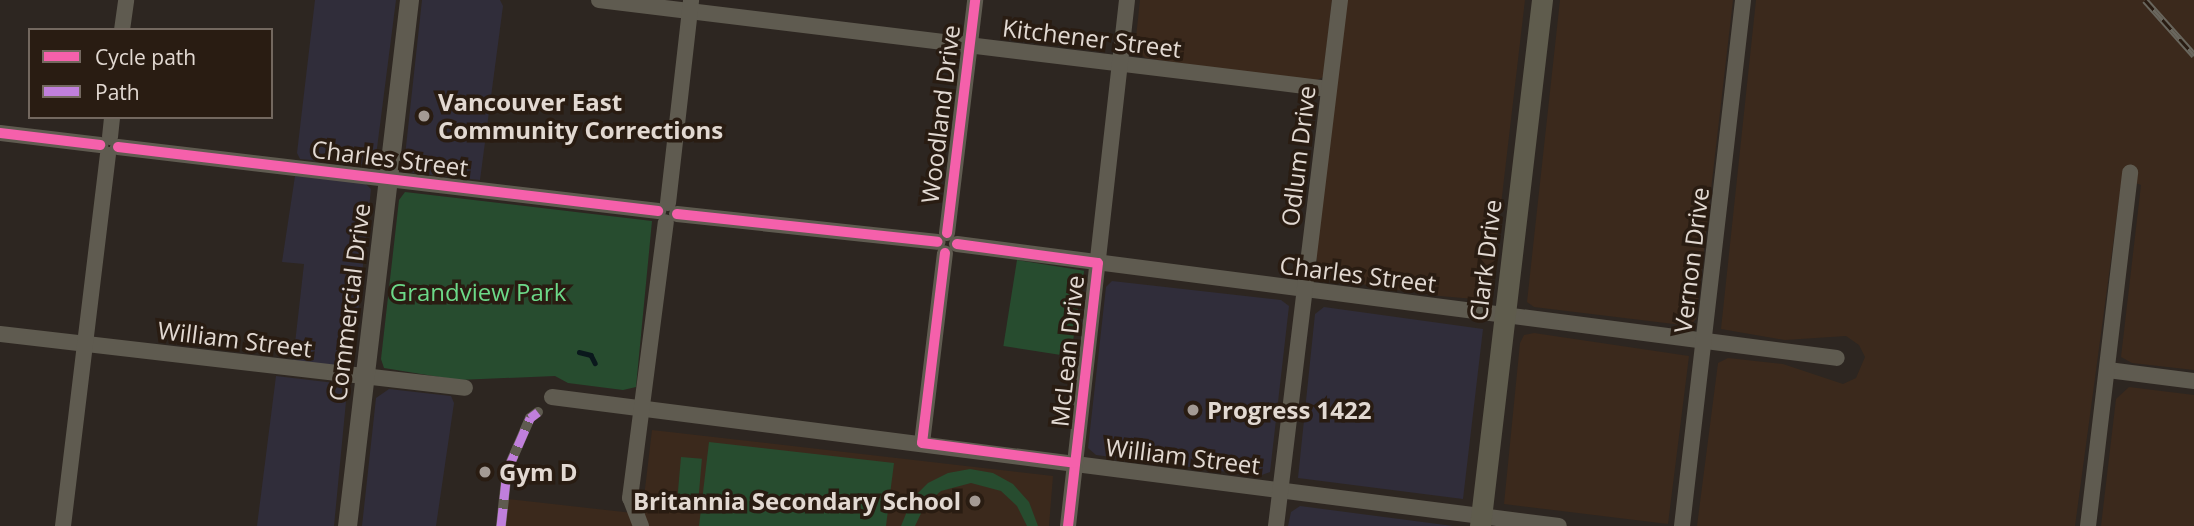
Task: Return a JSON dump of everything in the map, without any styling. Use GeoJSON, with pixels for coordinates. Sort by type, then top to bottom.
{"type":"FeatureCollection","features":[{"type":"Feature","properties":{"kind":"main road","name":"Clark Drive"},"geometry":{"type":"LineString","coordinates":[[1481,521],[1542,0]]}},
{"type":"Feature","properties":{"kind":"street"},"geometry":{"type":"LineString","coordinates":[[122,28],[125,0]]}},
{"type":"Feature","properties":{"kind":"street","name":"Commercial Drive"},"geometry":{"type":"LineString","coordinates":[[347,526],[409,0]]}},
{"type":"Feature","properties":{"kind":"street","name":"Kitchener Street"},"geometry":{"type":"LineString","coordinates":[[598,0],[691,5],[1121,64],[1329,89]]}},
{"type":"Feature","properties":{"kind":"street","name":"Woodland Drive"},"geometry":{"type":"LineString","coordinates":[[922,443],[975,0]]}},
{"type":"Feature","properties":{"kind":"street","name":"McLean Drive"},"geometry":{"type":"LineString","coordinates":[[1068,526],[1128,0]]}},
{"type":"Feature","properties":{"kind":"street","name":"Odlum Drive"},"geometry":{"type":"LineString","coordinates":[[1276,526],[1340,0]]}},
{"type":"Feature","properties":{"kind":"street","name":"Vernon Drive"},"geometry":{"type":"LineString","coordinates":[[1682,526],[1743,0]]}},
{"type":"Feature","properties":{"kind":"street"},"geometry":{"type":"LineString","coordinates":[[640,526],[630,498],[691,5]]}},
{"type":"Feature","properties":{"kind":"street"},"geometry":{"type":"LineString","coordinates":[[63,526],[112,119]]}},
{"type":"Feature","properties":{"kind":"street","name":"Charles Street"},"geometry":{"type":"LineString","coordinates":[[0,133],[947,243],[1836,358]]}},
{"type":"Feature","properties":{"kind":"street"},"geometry":{"type":"LineString","coordinates":[[2088,526],[2130,172]]}},
{"type":"Feature","properties":{"kind":"street","name":"William Street"},"geometry":{"type":"LineString","coordinates":[[0,334],[465,388]]}},
{"type":"Feature","properties":{"kind":"street"},"geometry":{"type":"LineString","coordinates":[[2108,370],[2194,381]]}},
{"type":"Feature","properties":{"kind":"street","name":"William Street"},"geometry":{"type":"LineString","coordinates":[[552,397],[1075,463],[1481,521],[1559,526]]}},
{"type":"Feature","properties":{"kind":"street"},"geometry":{"type":"LineString","coordinates":[[501,526],[507,471],[530,418],[538,412]]}},
{"type":"Feature","properties":{"kind":"shaded area"},"geometry":{"type":"Polygon","coordinates":[[[315,0],[396,0],[376,156],[370,165],[300,159],[297,153],[315,0]]]}},
{"type":"Feature","properties":{"kind":"shaded area"},"geometry":{"type":"Polygon","coordinates":[[[422,0],[500,0],[503,6],[480,180],[414,173],[404,165],[422,0]]]}},
{"type":"Feature","properties":{"kind":"shaded area"},"geometry":{"type":"Polygon","coordinates":[[[1140,0],[1332,0],[1323,77],[1313,82],[1145,58],[1135,47],[1140,0]]]}},
{"type":"Feature","properties":{"kind":"shaded area"},"geometry":{"type":"Polygon","coordinates":[[[1347,0],[1525,0],[1491,290],[1486,300],[1428,295],[1424,288],[1413,286],[1409,292],[1320,277],[1316,256],[1347,0]]]}},
{"type":"Feature","properties":{"kind":"shaded area"},"geometry":{"type":"Polygon","coordinates":[[[1560,0],[1733,0],[1696,319],[1690,326],[1534,307],[1527,302],[1560,0]]]}},
{"type":"Feature","properties":{"kind":"shaded area"},"geometry":{"type":"Polygon","coordinates":[[[1756,0],[2194,0],[2194,370],[2132,363],[2121,357],[2141,185],[2122,178],[2075,526],[1697,526],[1718,363],[1728,358],[1783,364],[1843,384],[1856,378],[1865,357],[1859,345],[1846,336],[1785,340],[1721,329],[1756,0]]]}},
{"type":"Feature","properties":{"kind":"shaded area"},"geometry":{"type":"Polygon","coordinates":[[[295,176],[365,183],[371,189],[353,360],[344,367],[293,361],[304,264],[282,262],[295,176]]]}},
{"type":"Feature","properties":{"kind":"shaded area"},"geometry":{"type":"Polygon","coordinates":[[[1112,281],[1281,300],[1289,306],[1270,472],[1259,476],[1096,455],[1088,448],[1106,287],[1112,281]]]}},
{"type":"Feature","properties":{"kind":"shaded area"},"geometry":{"type":"Polygon","coordinates":[[[1324,307],[1483,329],[1463,499],[1298,478],[1315,314],[1324,307]]]}},
{"type":"Feature","properties":{"kind":"shaded area"},"geometry":{"type":"Polygon","coordinates":[[[1534,333],[1689,356],[1668,524],[1504,504],[1520,343],[1524,335],[1534,333]]]}},
{"type":"Feature","properties":{"kind":"shaded area"},"geometry":{"type":"Polygon","coordinates":[[[276,376],[335,383],[347,391],[334,526],[257,526],[276,376]]]}},
{"type":"Feature","properties":{"kind":"shaded area"},"geometry":{"type":"Polygon","coordinates":[[[2129,387],[2194,395],[2194,526],[2101,526],[2116,399],[2129,387]]]}},
{"type":"Feature","properties":{"kind":"shaded area"},"geometry":{"type":"Polygon","coordinates":[[[389,389],[451,396],[454,403],[436,526],[362,526],[376,398],[389,389]]]}},
{"type":"Feature","properties":{"kind":"shaded area"},"geometry":{"type":"Polygon","coordinates":[[[652,430],[1053,476],[1049,526],[503,526],[507,499],[642,514],[652,430]]]}},
{"type":"Feature","properties":{"kind":"shaded area"},"geometry":{"type":"Polygon","coordinates":[[[1300,506],[1453,526],[1288,526],[1291,512],[1300,506]]]}},
{"type":"Feature","properties":{"kind":"green space","name":"Grandview Park"},"geometry":{"type":"Polygon","coordinates":[[[405,192],[652,221],[636,387],[623,390],[568,383],[555,376],[458,380],[384,368],[381,359],[399,200],[405,192]]]}},
{"type":"Feature","properties":{"kind":"green space"},"geometry":{"type":"Polygon","coordinates":[[[1017,260],[1084,271],[1071,357],[1003,346],[1017,260]]]}},
{"type":"Feature","properties":{"kind":"green space"},"geometry":{"type":"Polygon","coordinates":[[[709,442],[894,463],[886,526],[699,526],[709,442]]]}},
{"type":"Feature","properties":{"kind":"green space"},"geometry":{"type":"Polygon","coordinates":[[[681,457],[702,459],[698,501],[677,499],[681,457]]]}},
{"type":"Feature","properties":{"kind":"green space"},"geometry":{"type":"Polygon","coordinates":[[[970,469],[993,473],[1013,484],[1029,502],[1038,526],[1027,526],[1017,506],[1001,491],[971,483],[941,491],[925,505],[915,526],[901,526],[912,499],[928,483],[948,473],[970,469]]]}},
{"type":"Feature","properties":{"kind":"waterway"},"geometry":{"type":"LineString","coordinates":[[579,352],[591,355],[595,363]]}},
{"type":"Feature","properties":{"kind":"railway"},"geometry":{"type":"LineString","coordinates":[[2145,0],[2194,55]]}},
{"type":"Feature","properties":{"kind":"marked path"},"geometry":{"type":"LineString","coordinates":[[501,526],[507,471],[530,418],[538,412]]}},
{"type":"Feature","properties":{"kind":"cycle path"},"geometry":{"type":"LineString","coordinates":[[947,233],[975,0]]}},
{"type":"Feature","properties":{"kind":"cycle path"},"geometry":{"type":"LineString","coordinates":[[0,133],[100,145]]}},
{"type":"Feature","properties":{"kind":"cycle path"},"geometry":{"type":"LineString","coordinates":[[118,147],[658,211]]}},
{"type":"Feature","properties":{"kind":"cycle path"},"geometry":{"type":"LineString","coordinates":[[677,214],[937,242]]}},
{"type":"Feature","properties":{"kind":"cycle path"},"geometry":{"type":"LineString","coordinates":[[957,244],[1098,263],[1068,526]]}},
{"type":"Feature","properties":{"kind":"cycle path"},"geometry":{"type":"LineString","coordinates":[[945,253],[922,443],[1075,463]]}},
{"type":"Feature","properties":{"kind":"place","name":"Vancouver East Community Corrections"},"geometry":{"type":"Point","coordinates":[424,116]}},
{"type":"Feature","properties":{"kind":"place","name":"Progress 1422"},"geometry":{"type":"Point","coordinates":[1193,410]}},
{"type":"Feature","properties":{"kind":"place","name":"Gym D"},"geometry":{"type":"Point","coordinates":[485,472]}},
{"type":"Feature","properties":{"kind":"place","name":"Britannia Secondary School"},"geometry":{"type":"Point","coordinates":[975,501]}}]}
